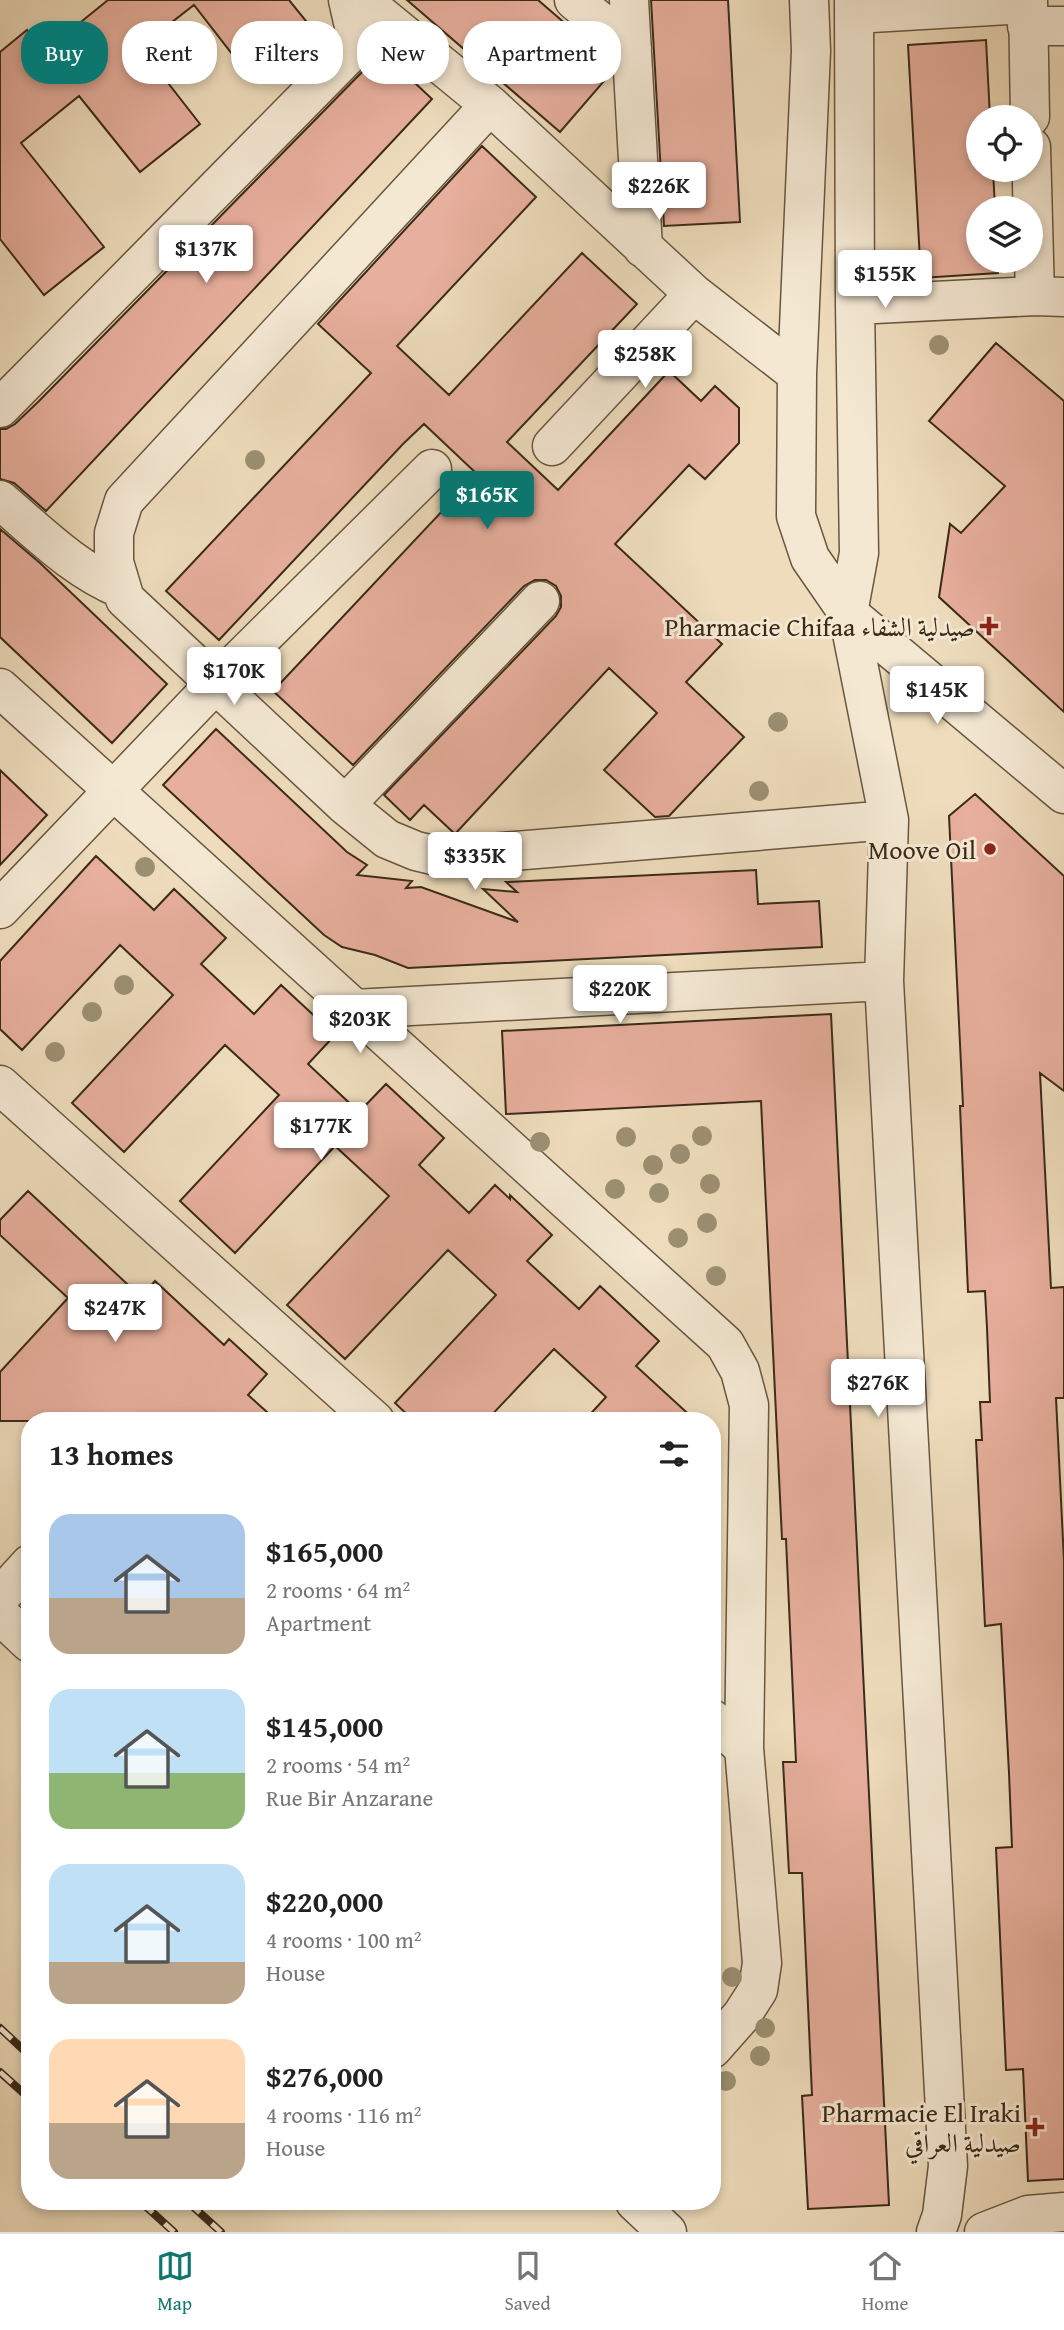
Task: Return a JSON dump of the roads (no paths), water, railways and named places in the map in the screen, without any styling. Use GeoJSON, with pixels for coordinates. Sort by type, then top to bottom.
{"type":"FeatureCollection","features":[{"type":"Feature","properties":{"kind":"street"},"geometry":{"type":"LineString","coordinates":[[0,408],[348,55],[356,36],[348,0]]}},
{"type":"Feature","properties":{"kind":"street"},"geometry":{"type":"LineString","coordinates":[[362,0],[490,105],[694,294],[797,373]]}},
{"type":"Feature","properties":{"kind":"street"},"geometry":{"type":"LineString","coordinates":[[574,0],[632,48]]}},
{"type":"Feature","properties":{"kind":"street"},"geometry":{"type":"LineString","coordinates":[[629,0],[643,248]]}},
{"type":"Feature","properties":{"kind":"street"},"geometry":{"type":"LineString","coordinates":[[809,0],[811,51],[797,373],[796,516],[810,558],[848,613],[1064,794]]}},
{"type":"Feature","properties":{"kind":"street"},"geometry":{"type":"LineString","coordinates":[[936,2232],[942,2215],[948,2166],[884,981],[889,820],[848,613],[859,552],[854,7],[1037,14],[1031,105]]}},
{"type":"Feature","properties":{"kind":"street"},"geometry":{"type":"LineString","coordinates":[[490,105],[124,501],[114,533],[114,562],[125,599],[345,804],[387,839],[416,851],[441,857],[889,820]]}},
{"type":"Feature","properties":{"kind":"street"},"geometry":{"type":"LineString","coordinates":[[855,305],[1050,297],[1036,182]]}},
{"type":"Feature","properties":{"kind":"street"},"geometry":{"type":"LineString","coordinates":[[552,446],[694,294]]}},
{"type":"Feature","properties":{"kind":"street"},"geometry":{"type":"LineString","coordinates":[[0,909],[217,682],[432,469]]}},
{"type":"Feature","properties":{"kind":"street"},"geometry":{"type":"LineString","coordinates":[[0,500],[77,565],[98,579],[122,589]]}},
{"type":"Feature","properties":{"kind":"street"},"geometry":{"type":"LineString","coordinates":[[345,804],[540,601]]}},
{"type":"Feature","properties":{"kind":"street"},"geometry":{"type":"LineString","coordinates":[[0,688],[725,1344],[740,1371],[749,1405],[744,1748],[762,1963],[758,1990],[742,2015],[721,2039]]}},
{"type":"Feature","properties":{"kind":"street"},"geometry":{"type":"LineString","coordinates":[[354,1009],[884,981]]}},
{"type":"Feature","properties":{"kind":"street"},"geometry":{"type":"LineString","coordinates":[[0,1085],[365,1412]]}},
{"type":"Feature","properties":{"kind":"street"},"geometry":{"type":"LineString","coordinates":[[0,1597],[21,1574]]}},
{"type":"Feature","properties":{"kind":"street"},"geometry":{"type":"LineString","coordinates":[[0,1615],[21,1635]]}},
{"type":"Feature","properties":{"kind":"street"},"geometry":{"type":"LineString","coordinates":[[721,1728],[744,1748]]}},
{"type":"Feature","properties":{"kind":"street"},"geometry":{"type":"LineString","coordinates":[[644,2210],[667,2232]]}},
{"type":"Feature","properties":{"kind":"street"},"geometry":{"type":"LineString","coordinates":[[984,2232],[1028,2215],[1064,2212]]}},
{"type":"Feature","properties":{"kind":"railway"},"geometry":{"type":"LineString","coordinates":[[0,2028],[21,2048]]}},
{"type":"Feature","properties":{"kind":"railway"},"geometry":{"type":"LineString","coordinates":[[0,2072],[21,2091]]}},
{"type":"Feature","properties":{"kind":"railway"},"geometry":{"type":"LineString","coordinates":[[150,2210],[174,2232]]}},
{"type":"Feature","properties":{"kind":"railway"},"geometry":{"type":"LineString","coordinates":[[197,2210],[221,2232]]}},
{"type":"Feature","properties":{"kind":"place","name":"Pharmacie Chifaa صيدلية الشفاء"},"geometry":{"type":"Point","coordinates":[989,626]}},
{"type":"Feature","properties":{"kind":"place","name":"Moove Oil"},"geometry":{"type":"Point","coordinates":[990,849]}},
{"type":"Feature","properties":{"kind":"place","name":"Pharmacie El Iraki صيدلية العراقي"},"geometry":{"type":"Point","coordinates":[1035,2127]}}]}
